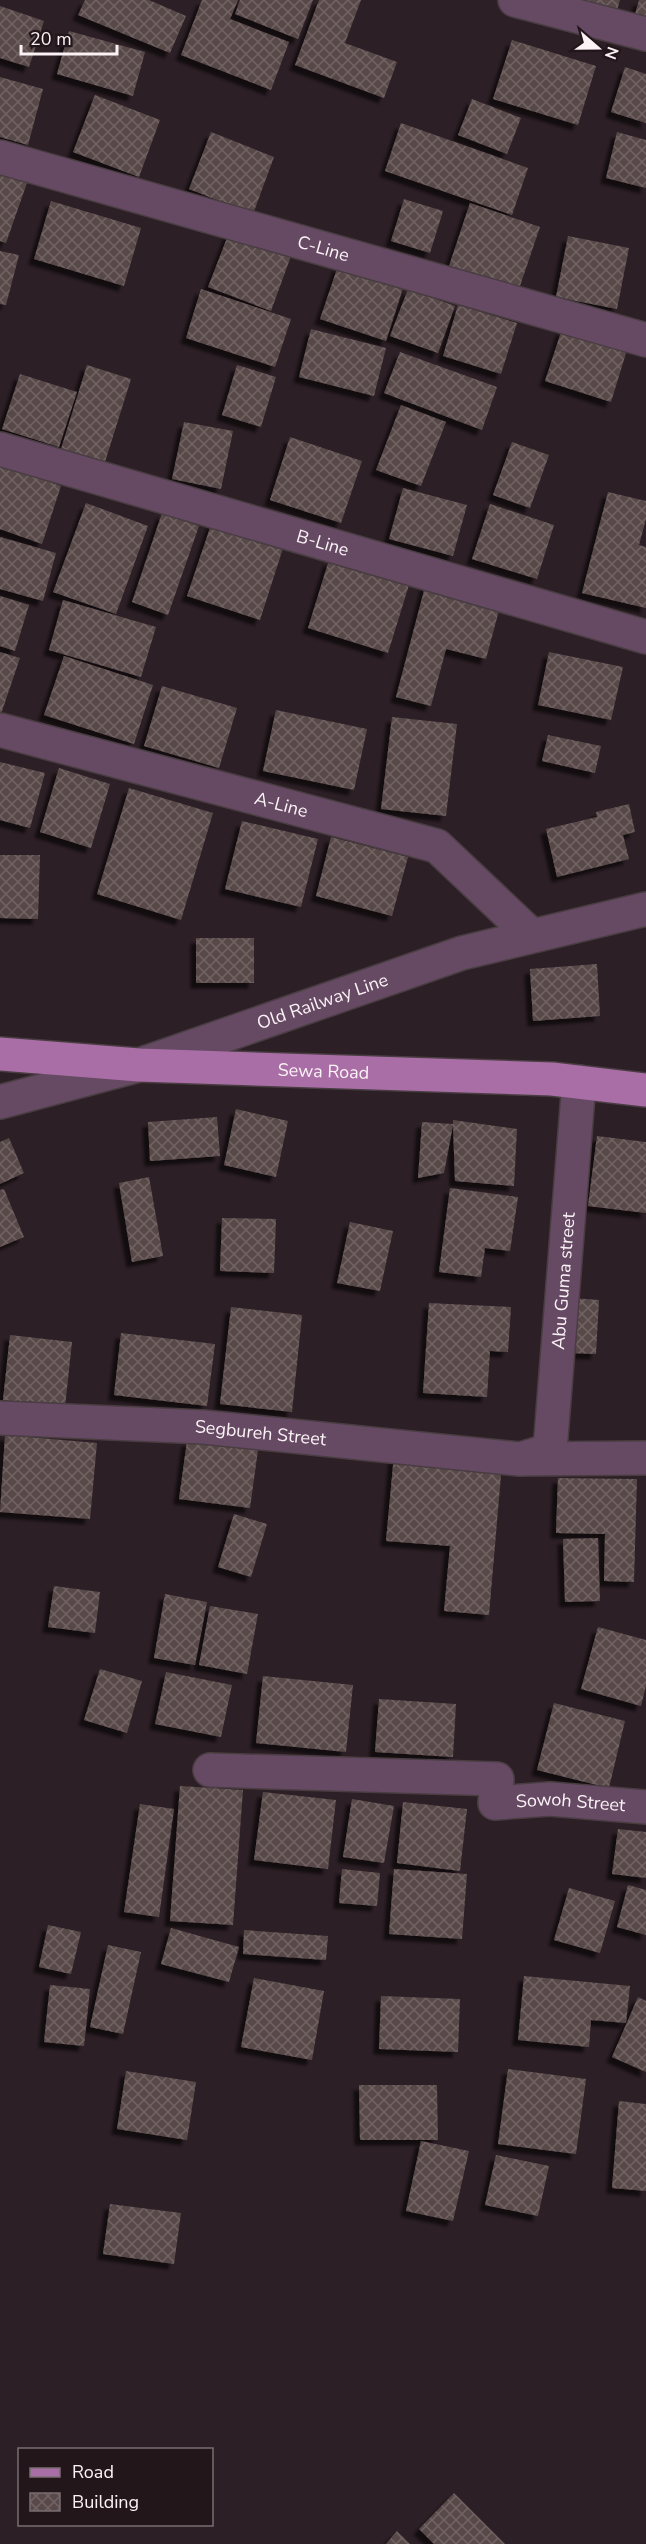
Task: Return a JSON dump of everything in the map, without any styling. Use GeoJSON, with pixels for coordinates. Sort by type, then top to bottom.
{"type":"FeatureCollection","features":[{"type":"Feature","properties":{"kind":"main road","name":"Sewa Road"},"geometry":{"type":"LineString","coordinates":[[0,1054],[139,1065],[579,1082],[646,1090]]}},
{"type":"Feature","properties":{"kind":"street"},"geometry":{"type":"LineString","coordinates":[[515,0],[646,34]]}},
{"type":"Feature","properties":{"kind":"street","name":"C-Line"},"geometry":{"type":"LineString","coordinates":[[0,157],[646,340]]}},
{"type":"Feature","properties":{"kind":"street","name":"B-Line"},"geometry":{"type":"LineString","coordinates":[[0,449],[646,637]]}},
{"type":"Feature","properties":{"kind":"street","name":"A-Line"},"geometry":{"type":"LineString","coordinates":[[0,730],[437,846],[531,935]]}},
{"type":"Feature","properties":{"kind":"street","name":"Old Railway Line"},"geometry":{"type":"LineString","coordinates":[[0,1102],[139,1065],[462,953],[646,909]]}},
{"type":"Feature","properties":{"kind":"street","name":"Abu Guma street"},"geometry":{"type":"LineString","coordinates":[[519,1459],[550,1450],[579,1082]]}},
{"type":"Feature","properties":{"kind":"street","name":"Segbureh Street"},"geometry":{"type":"LineString","coordinates":[[0,1418],[203,1427],[519,1459],[646,1458]]}},
{"type":"Feature","properties":{"kind":"street","name":"Sowoh Street"},"geometry":{"type":"LineString","coordinates":[[210,1770],[497,1779],[495,1803],[550,1799],[646,1807]]}},
{"type":"Feature","properties":{"kind":"building"},"geometry":{"type":"Polygon","coordinates":[[[85,0],[149,0],[186,16],[170,53],[78,15],[85,0]]]}},
{"type":"Feature","properties":{"kind":"building"},"geometry":{"type":"Polygon","coordinates":[[[202,0],[238,0],[230,19],[289,42],[271,90],[181,55],[202,0]]]}},
{"type":"Feature","properties":{"kind":"building"},"geometry":{"type":"Polygon","coordinates":[[[240,0],[313,0],[298,39],[235,14],[240,0]]]}},
{"type":"Feature","properties":{"kind":"building"},"geometry":{"type":"Polygon","coordinates":[[[319,0],[361,0],[345,43],[397,62],[384,98],[295,65],[319,0]]]}},
{"type":"Feature","properties":{"kind":"building"},"geometry":{"type":"Polygon","coordinates":[[[551,0],[620,0],[613,24],[551,0]]]}},
{"type":"Feature","properties":{"kind":"building"},"geometry":{"type":"Polygon","coordinates":[[[639,0],[646,0],[646,21],[634,18],[639,0]]]}},
{"type":"Feature","properties":{"kind":"building"},"geometry":{"type":"Polygon","coordinates":[[[0,6],[44,21],[29,67],[0,58],[0,6]]]}},
{"type":"Feature","properties":{"kind":"building"},"geometry":{"type":"Polygon","coordinates":[[[69,31],[145,52],[133,96],[57,74],[69,31]]]}},
{"type":"Feature","properties":{"kind":"building"},"geometry":{"type":"Polygon","coordinates":[[[512,40],[596,66],[578,125],[493,99],[512,40]]]}},
{"type":"Feature","properties":{"kind":"building"},"geometry":{"type":"Polygon","coordinates":[[[625,67],[646,74],[646,123],[611,112],[625,67]]]}},
{"type":"Feature","properties":{"kind":"building"},"geometry":{"type":"Polygon","coordinates":[[[0,77],[43,89],[28,145],[0,137],[0,77]]]}},
{"type":"Feature","properties":{"kind":"building"},"geometry":{"type":"Polygon","coordinates":[[[95,95],[160,120],[139,177],[73,152],[95,95]]]}},
{"type":"Feature","properties":{"kind":"building"},"geometry":{"type":"Polygon","coordinates":[[[472,99],[521,118],[507,154],[458,135],[472,99]]]}},
{"type":"Feature","properties":{"kind":"building"},"geometry":{"type":"Polygon","coordinates":[[[401,123],[528,168],[512,215],[385,171],[401,123]]]}},
{"type":"Feature","properties":{"kind":"building"},"geometry":{"type":"Polygon","coordinates":[[[211,132],[274,157],[253,214],[189,189],[211,132]]]}},
{"type":"Feature","properties":{"kind":"building"},"geometry":{"type":"Polygon","coordinates":[[[617,132],[646,140],[646,188],[606,178],[617,132]]]}},
{"type":"Feature","properties":{"kind":"building"},"geometry":{"type":"Polygon","coordinates":[[[0,170],[28,180],[6,243],[0,241],[0,170]]]}},
{"type":"Feature","properties":{"kind":"building"},"geometry":{"type":"Polygon","coordinates":[[[404,199],[443,211],[430,253],[391,241],[404,199]]]}},
{"type":"Feature","properties":{"kind":"building"},"geometry":{"type":"Polygon","coordinates":[[[51,201],[141,228],[124,286],[34,259],[51,201]]]}},
{"type":"Feature","properties":{"kind":"building"},"geometry":{"type":"Polygon","coordinates":[[[470,203],[540,227],[519,289],[449,266],[470,203]]]}},
{"type":"Feature","properties":{"kind":"building"},"geometry":{"type":"Polygon","coordinates":[[[229,233],[291,256],[271,311],[208,287],[229,233]]]}},
{"type":"Feature","properties":{"kind":"building"},"geometry":{"type":"Polygon","coordinates":[[[568,236],[629,248],[617,309],[556,297],[568,236]]]}},
{"type":"Feature","properties":{"kind":"building"},"geometry":{"type":"Polygon","coordinates":[[[0,251],[19,255],[6,305],[0,304],[0,251]]]}},
{"type":"Feature","properties":{"kind":"building"},"geometry":{"type":"Polygon","coordinates":[[[338,266],[403,288],[386,341],[320,319],[338,266]]]}},
{"type":"Feature","properties":{"kind":"building"},"geometry":{"type":"Polygon","coordinates":[[[201,289],[291,319],[275,367],[186,338],[201,289]]]}},
{"type":"Feature","properties":{"kind":"building"},"geometry":{"type":"Polygon","coordinates":[[[408,289],[455,306],[438,353],[390,336],[408,289]]]}},
{"type":"Feature","properties":{"kind":"building"},"geometry":{"type":"Polygon","coordinates":[[[458,305],[517,323],[501,374],[443,356],[458,305]]]}},
{"type":"Feature","properties":{"kind":"building"},"geometry":{"type":"Polygon","coordinates":[[[311,329],[386,348],[374,396],[299,377],[311,329]]]}},
{"type":"Feature","properties":{"kind":"building"},"geometry":{"type":"Polygon","coordinates":[[[562,329],[627,350],[611,402],[545,381],[562,329]]]}},
{"type":"Feature","properties":{"kind":"building"},"geometry":{"type":"Polygon","coordinates":[[[400,352],[497,387],[482,430],[384,393],[400,352]]]}},
{"type":"Feature","properties":{"kind":"building"},"geometry":{"type":"Polygon","coordinates":[[[87,365],[131,379],[105,462],[61,449],[87,365]]]}},
{"type":"Feature","properties":{"kind":"building"},"geometry":{"type":"Polygon","coordinates":[[[237,365],[276,377],[261,427],[222,415],[237,365]]]}},
{"type":"Feature","properties":{"kind":"building"},"geometry":{"type":"Polygon","coordinates":[[[20,374],[77,392],[59,447],[2,429],[20,374]]]}},
{"type":"Feature","properties":{"kind":"building"},"geometry":{"type":"Polygon","coordinates":[[[401,405],[446,422],[421,486],[376,470],[401,405]]]}},
{"type":"Feature","properties":{"kind":"building"},"geometry":{"type":"Polygon","coordinates":[[[184,422],[233,431],[221,489],[172,479],[184,422]]]}},
{"type":"Feature","properties":{"kind":"building"},"geometry":{"type":"Polygon","coordinates":[[[290,437],[362,461],[341,523],[270,500],[290,437]]]}},
{"type":"Feature","properties":{"kind":"building"},"geometry":{"type":"Polygon","coordinates":[[[512,442],[549,455],[530,508],[493,495],[512,442]]]}},
{"type":"Feature","properties":{"kind":"building"},"geometry":{"type":"Polygon","coordinates":[[[0,465],[61,486],[42,544],[0,529],[0,465]]]}},
{"type":"Feature","properties":{"kind":"building"},"geometry":{"type":"Polygon","coordinates":[[[403,488],[467,505],[453,556],[389,539],[403,488]]]}},
{"type":"Feature","properties":{"kind":"building"},"geometry":{"type":"Polygon","coordinates":[[[608,492],[646,501],[646,519],[639,545],[646,547],[646,608],[582,593],[608,492]]]}},
{"type":"Feature","properties":{"kind":"building"},"geometry":{"type":"Polygon","coordinates":[[[86,503],[148,526],[116,614],[53,592],[86,503]]]}},
{"type":"Feature","properties":{"kind":"building"},"geometry":{"type":"Polygon","coordinates":[[[490,504],[554,525],[537,579],[472,559],[490,504]]]}},
{"type":"Feature","properties":{"kind":"building"},"geometry":{"type":"Polygon","coordinates":[[[162,513],[199,526],[168,615],[132,602],[162,513]]]}},
{"type":"Feature","properties":{"kind":"building"},"geometry":{"type":"Polygon","coordinates":[[[212,522],[284,545],[260,620],[187,596],[212,522]]]}},
{"type":"Feature","properties":{"kind":"building"},"geometry":{"type":"Polygon","coordinates":[[[0,537],[56,553],[43,601],[0,589],[0,537]]]}},
{"type":"Feature","properties":{"kind":"building"},"geometry":{"type":"Polygon","coordinates":[[[329,560],[409,585],[388,653],[308,628],[329,560]]]}},
{"type":"Feature","properties":{"kind":"building"},"geometry":{"type":"Polygon","coordinates":[[[426,583],[501,603],[486,659],[446,649],[431,706],[396,697],[426,583]]]}},
{"type":"Feature","properties":{"kind":"building"},"geometry":{"type":"Polygon","coordinates":[[[0,596],[29,605],[15,651],[0,646],[0,596]]]}},
{"type":"Feature","properties":{"kind":"building"},"geometry":{"type":"Polygon","coordinates":[[[63,600],[156,627],[141,677],[49,650],[63,600]]]}},
{"type":"Feature","properties":{"kind":"building"},"geometry":{"type":"Polygon","coordinates":[[[0,652],[20,658],[0,717],[0,652]]]}},
{"type":"Feature","properties":{"kind":"building"},"geometry":{"type":"Polygon","coordinates":[[[549,652],[623,667],[611,720],[538,705],[549,652]]]}},
{"type":"Feature","properties":{"kind":"building"},"geometry":{"type":"Polygon","coordinates":[[[64,656],[153,685],[134,744],[44,715],[64,656]]]}},
{"type":"Feature","properties":{"kind":"building"},"geometry":{"type":"Polygon","coordinates":[[[162,686],[237,708],[219,768],[144,746],[162,686]]]}},
{"type":"Feature","properties":{"kind":"building"},"geometry":{"type":"Polygon","coordinates":[[[276,710],[367,729],[354,790],[263,771],[276,710]]]}},
{"type":"Feature","properties":{"kind":"building"},"geometry":{"type":"Polygon","coordinates":[[[392,717],[457,724],[446,816],[381,809],[392,717]]]}},
{"type":"Feature","properties":{"kind":"building"},"geometry":{"type":"Polygon","coordinates":[[[548,735],[601,746],[595,773],[542,761],[548,735]]]}},
{"type":"Feature","properties":{"kind":"building"},"geometry":{"type":"Polygon","coordinates":[[[0,762],[45,773],[30,828],[0,820],[0,762]]]}},
{"type":"Feature","properties":{"kind":"building"},"geometry":{"type":"Polygon","coordinates":[[[59,768],[110,784],[91,848],[40,832],[59,768]]]}},
{"type":"Feature","properties":{"kind":"building"},"geometry":{"type":"Polygon","coordinates":[[[129,788],[213,813],[181,920],[97,894],[129,788]]]}},
{"type":"Feature","properties":{"kind":"building"},"geometry":{"type":"Polygon","coordinates":[[[629,804],[635,832],[623,835],[629,859],[557,877],[546,829],[597,817],[596,812],[629,804]]]}},
{"type":"Feature","properties":{"kind":"building"},"geometry":{"type":"Polygon","coordinates":[[[242,821],[318,839],[301,907],[225,889],[242,821]]]}},
{"type":"Feature","properties":{"kind":"building"},"geometry":{"type":"Polygon","coordinates":[[[331,837],[408,857],[392,916],[316,896],[331,837]]]}},
{"type":"Feature","properties":{"kind":"building"},"geometry":{"type":"Polygon","coordinates":[[[0,855],[40,855],[38,919],[0,918],[0,855]]]}},
{"type":"Feature","properties":{"kind":"building"},"geometry":{"type":"Polygon","coordinates":[[[196,938],[254,938],[254,983],[196,983],[196,938]]]}},
{"type":"Feature","properties":{"kind":"building"},"geometry":{"type":"Polygon","coordinates":[[[597,964],[600,1016],[533,1021],[530,969],[597,964]]]}},
{"type":"Feature","properties":{"kind":"building"},"geometry":{"type":"Polygon","coordinates":[[[236,1109],[288,1121],[276,1177],[224,1165],[236,1109]]]}},
{"type":"Feature","properties":{"kind":"building"},"geometry":{"type":"Polygon","coordinates":[[[217,1117],[220,1156],[150,1161],[148,1122],[217,1117]]]}},
{"type":"Feature","properties":{"kind":"building"},"geometry":{"type":"Polygon","coordinates":[[[453,1120],[517,1129],[514,1186],[455,1181],[453,1125],[444,1173],[418,1178],[422,1122],[453,1124],[453,1120]]]}},
{"type":"Feature","properties":{"kind":"building"},"geometry":{"type":"Polygon","coordinates":[[[597,1136],[646,1142],[646,1213],[588,1206],[597,1136]]]}},
{"type":"Feature","properties":{"kind":"building"},"geometry":{"type":"Polygon","coordinates":[[[9,1138],[24,1173],[0,1184],[0,1142],[9,1138]]]}},
{"type":"Feature","properties":{"kind":"building"},"geometry":{"type":"Polygon","coordinates":[[[149,1177],[163,1256],[132,1262],[119,1183],[149,1177]]]}},
{"type":"Feature","properties":{"kind":"building"},"geometry":{"type":"Polygon","coordinates":[[[450,1188],[518,1197],[510,1251],[485,1248],[481,1277],[439,1272],[450,1188]]]}},
{"type":"Feature","properties":{"kind":"building"},"geometry":{"type":"Polygon","coordinates":[[[4,1189],[24,1237],[0,1247],[0,1190],[4,1189]]]}},
{"type":"Feature","properties":{"kind":"building"},"geometry":{"type":"Polygon","coordinates":[[[222,1218],[276,1219],[274,1273],[220,1271],[222,1218]]]}},
{"type":"Feature","properties":{"kind":"building"},"geometry":{"type":"Polygon","coordinates":[[[350,1222],[393,1231],[380,1291],[337,1283],[350,1222]]]}},
{"type":"Feature","properties":{"kind":"building"},"geometry":{"type":"Polygon","coordinates":[[[572,1298],[599,1300],[596,1354],[568,1353],[572,1298]]]}},
{"type":"Feature","properties":{"kind":"building"},"geometry":{"type":"Polygon","coordinates":[[[429,1303],[511,1307],[508,1352],[490,1351],[487,1397],[423,1393],[429,1303]]]}},
{"type":"Feature","properties":{"kind":"building"},"geometry":{"type":"Polygon","coordinates":[[[231,1307],[302,1315],[292,1412],[220,1404],[231,1307]]]}},
{"type":"Feature","properties":{"kind":"building"},"geometry":{"type":"Polygon","coordinates":[[[121,1333],[215,1344],[207,1406],[114,1395],[121,1333]]]}},
{"type":"Feature","properties":{"kind":"building"},"geometry":{"type":"Polygon","coordinates":[[[10,1335],[72,1342],[65,1407],[3,1400],[10,1335]]]}},
{"type":"Feature","properties":{"kind":"building"},"geometry":{"type":"Polygon","coordinates":[[[5,1435],[97,1443],[90,1519],[0,1512],[5,1435]]]}},
{"type":"Feature","properties":{"kind":"building"},"geometry":{"type":"Polygon","coordinates":[[[187,1441],[258,1450],[250,1508],[179,1499],[187,1441]]]}},
{"type":"Feature","properties":{"kind":"building"},"geometry":{"type":"Polygon","coordinates":[[[394,1455],[502,1464],[489,1615],[444,1611],[450,1546],[386,1541],[394,1455]]]}},
{"type":"Feature","properties":{"kind":"building"},"geometry":{"type":"Polygon","coordinates":[[[558,1478],[637,1479],[634,1582],[604,1581],[605,1534],[556,1533],[558,1478]]]}},
{"type":"Feature","properties":{"kind":"building"},"geometry":{"type":"Polygon","coordinates":[[[234,1514],[267,1524],[251,1577],[218,1567],[234,1514]]]}},
{"type":"Feature","properties":{"kind":"building"},"geometry":{"type":"Polygon","coordinates":[[[598,1538],[600,1601],[565,1602],[563,1539],[598,1538]]]}},
{"type":"Feature","properties":{"kind":"building"},"geometry":{"type":"Polygon","coordinates":[[[54,1586],[100,1592],[95,1633],[48,1627],[54,1586]]]}},
{"type":"Feature","properties":{"kind":"building"},"geometry":{"type":"Polygon","coordinates":[[[165,1594],[207,1602],[195,1665],[154,1658],[165,1594]]]}},
{"type":"Feature","properties":{"kind":"building"},"geometry":{"type":"Polygon","coordinates":[[[210,1606],[258,1614],[247,1674],[199,1665],[210,1606]]]}},
{"type":"Feature","properties":{"kind":"building"},"geometry":{"type":"Polygon","coordinates":[[[598,1627],[646,1640],[646,1686],[641,1706],[581,1689],[598,1627]]]}},
{"type":"Feature","properties":{"kind":"building"},"geometry":{"type":"Polygon","coordinates":[[[100,1669],[142,1681],[127,1733],[84,1720],[100,1669]]]}},
{"type":"Feature","properties":{"kind":"building"},"geometry":{"type":"Polygon","coordinates":[[[166,1672],[232,1685],[221,1737],[155,1724],[166,1672]]]}},
{"type":"Feature","properties":{"kind":"building"},"geometry":{"type":"Polygon","coordinates":[[[263,1676],[353,1685],[346,1752],[256,1743],[263,1676]]]}},
{"type":"Feature","properties":{"kind":"building"},"geometry":{"type":"Polygon","coordinates":[[[379,1699],[456,1704],[453,1757],[375,1752],[379,1699]]]}},
{"type":"Feature","properties":{"kind":"building"},"geometry":{"type":"Polygon","coordinates":[[[554,1703],[625,1721],[609,1788],[537,1770],[554,1703]]]}},
{"type":"Feature","properties":{"kind":"building"},"geometry":{"type":"Polygon","coordinates":[[[180,1786],[243,1790],[233,1925],[170,1921],[180,1786]]]}},
{"type":"Feature","properties":{"kind":"building"},"geometry":{"type":"Polygon","coordinates":[[[263,1792],[336,1800],[328,1869],[254,1860],[263,1792]]]}},
{"type":"Feature","properties":{"kind":"building"},"geometry":{"type":"Polygon","coordinates":[[[352,1799],[394,1806],[384,1863],[343,1857],[352,1799]]]}},
{"type":"Feature","properties":{"kind":"building"},"geometry":{"type":"Polygon","coordinates":[[[403,1802],[467,1809],[460,1871],[397,1863],[403,1802]]]}},
{"type":"Feature","properties":{"kind":"building"},"geometry":{"type":"Polygon","coordinates":[[[140,1804],[174,1809],[159,1917],[124,1912],[140,1804]]]}},
{"type":"Feature","properties":{"kind":"building"},"geometry":{"type":"Polygon","coordinates":[[[618,1829],[646,1832],[646,1878],[612,1874],[618,1829]]]}},
{"type":"Feature","properties":{"kind":"building"},"geometry":{"type":"Polygon","coordinates":[[[342,1869],[380,1873],[377,1906],[339,1903],[342,1869]]]}},
{"type":"Feature","properties":{"kind":"building"},"geometry":{"type":"Polygon","coordinates":[[[394,1869],[467,1874],[462,1939],[389,1934],[394,1869]]]}},
{"type":"Feature","properties":{"kind":"building"},"geometry":{"type":"Polygon","coordinates":[[[628,1885],[646,1890],[646,1935],[617,1927],[628,1885]]]}},
{"type":"Feature","properties":{"kind":"building"},"geometry":{"type":"Polygon","coordinates":[[[569,1888],[615,1901],[600,1953],[554,1940],[569,1888]]]}},
{"type":"Feature","properties":{"kind":"building"},"geometry":{"type":"Polygon","coordinates":[[[48,1925],[81,1932],[71,1974],[39,1967],[48,1925]]]}},
{"type":"Feature","properties":{"kind":"building"},"geometry":{"type":"Polygon","coordinates":[[[171,1928],[239,1947],[229,1982],[161,1964],[171,1928]]]}},
{"type":"Feature","properties":{"kind":"building"},"geometry":{"type":"Polygon","coordinates":[[[244,1930],[328,1936],[326,1960],[243,1954],[244,1930]]]}},
{"type":"Feature","properties":{"kind":"building"},"geometry":{"type":"Polygon","coordinates":[[[108,1945],[141,1952],[123,2034],[90,2027],[108,1945]]]}},
{"type":"Feature","properties":{"kind":"building"},"geometry":{"type":"Polygon","coordinates":[[[524,1976],[630,1986],[626,2023],[591,2020],[589,2047],[518,2040],[524,1976]]]}},
{"type":"Feature","properties":{"kind":"building"},"geometry":{"type":"Polygon","coordinates":[[[254,1978],[324,1991],[312,2060],[241,2047],[254,1978]]]}},
{"type":"Feature","properties":{"kind":"building"},"geometry":{"type":"Polygon","coordinates":[[[50,1985],[90,1989],[84,2046],[44,2042],[50,1985]]]}},
{"type":"Feature","properties":{"kind":"building"},"geometry":{"type":"Polygon","coordinates":[[[381,1996],[460,1999],[458,2052],[379,2049],[381,1996]]]}},
{"type":"Feature","properties":{"kind":"building"},"geometry":{"type":"Polygon","coordinates":[[[638,1997],[646,2001],[646,2072],[612,2057],[638,1997]]]}},
{"type":"Feature","properties":{"kind":"building"},"geometry":{"type":"Polygon","coordinates":[[[508,2069],[586,2079],[576,2154],[498,2144],[508,2069]]]}},
{"type":"Feature","properties":{"kind":"building"},"geometry":{"type":"Polygon","coordinates":[[[126,2071],[196,2082],[187,2140],[117,2129],[126,2071]]]}},
{"type":"Feature","properties":{"kind":"building"},"geometry":{"type":"Polygon","coordinates":[[[359,2085],[437,2085],[438,2140],[360,2140],[359,2085]]]}},
{"type":"Feature","properties":{"kind":"building"},"geometry":{"type":"Polygon","coordinates":[[[619,2101],[646,2104],[646,2191],[612,2188],[619,2101]]]}},
{"type":"Feature","properties":{"kind":"building"},"geometry":{"type":"Polygon","coordinates":[[[421,2141],[469,2151],[453,2221],[406,2211],[421,2141]]]}},
{"type":"Feature","properties":{"kind":"building"},"geometry":{"type":"Polygon","coordinates":[[[496,2155],[549,2166],[538,2216],[485,2205],[496,2155]]]}},
{"type":"Feature","properties":{"kind":"building"},"geometry":{"type":"Polygon","coordinates":[[[110,2204],[181,2213],[174,2264],[103,2254],[110,2204]]]}},
{"type":"Feature","properties":{"kind":"building"},"geometry":{"type":"Polygon","coordinates":[[[454,2493],[505,2544],[434,2544],[419,2529],[454,2493]]]}},
{"type":"Feature","properties":{"kind":"building"},"geometry":{"type":"Polygon","coordinates":[[[397,2531],[410,2544],[386,2544],[397,2531]]]}}]}
